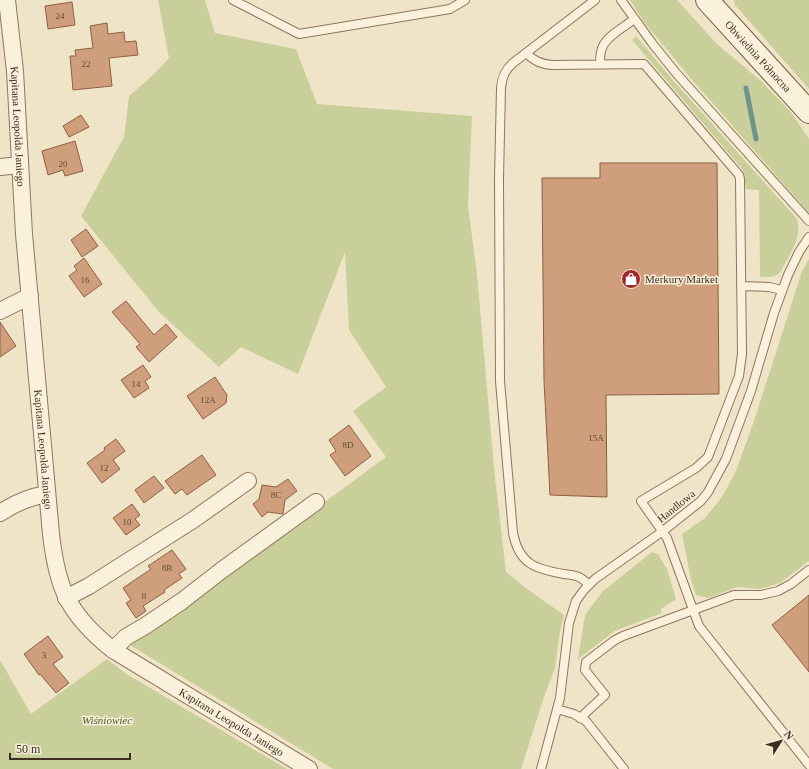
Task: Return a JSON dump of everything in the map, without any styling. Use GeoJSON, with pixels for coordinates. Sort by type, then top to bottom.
{"type":"FeatureCollection","features":[{"type":"Feature","properties":{"kind":"main road","name":"Obwiednia Północna"},"geometry":{"type":"LineString","coordinates":[[707,0],[809,112]]}},
{"type":"Feature","properties":{"kind":"street","name":"Kapitana Leopolda Janiego"},"geometry":{"type":"LineString","coordinates":[[7,0],[15,71],[24,234],[47,494],[51,534],[59,581],[66,598],[85,624],[113,650],[309,769]]}},
{"type":"Feature","properties":{"kind":"street"},"geometry":{"type":"LineString","coordinates":[[0,167],[20,165]]}},
{"type":"Feature","properties":{"kind":"street"},"geometry":{"type":"LineString","coordinates":[[0,311],[30,296]]}},
{"type":"Feature","properties":{"kind":"street"},"geometry":{"type":"LineString","coordinates":[[66,598],[89,586],[186,524],[248,481]]}},
{"type":"Feature","properties":{"kind":"street"},"geometry":{"type":"LineString","coordinates":[[0,513],[15,503],[27,498],[47,494]]}},
{"type":"Feature","properties":{"kind":"street"},"geometry":{"type":"LineString","coordinates":[[113,650],[126,637],[182,601],[316,502]]}},
{"type":"Feature","properties":{"kind":"lane"},"geometry":{"type":"LineString","coordinates":[[233,0],[299,34],[450,9],[463,0]]}},
{"type":"Feature","properties":{"kind":"lane"},"geometry":{"type":"LineString","coordinates":[[589,585],[577,575],[538,568],[527,561],[520,554],[515,545],[500,381],[499,179],[501,88],[506,71],[513,63],[595,0]]}},
{"type":"Feature","properties":{"kind":"lane"},"geometry":{"type":"LineString","coordinates":[[621,0],[676,73],[809,221]]}},
{"type":"Feature","properties":{"kind":"lane"},"geometry":{"type":"LineString","coordinates":[[600,64],[603,44],[634,19]]}},
{"type":"Feature","properties":{"kind":"lane"},"geometry":{"type":"LineString","coordinates":[[526,53],[541,64],[644,64],[737,173],[740,179],[742,354],[739,376],[708,457],[696,468],[641,501],[667,538],[699,626],[809,765]]}},
{"type":"Feature","properties":{"kind":"lane","name":"Handlowa"},"geometry":{"type":"LineString","coordinates":[[541,769],[557,709],[564,675],[571,614],[576,601],[589,585],[663,531],[701,501],[708,492],[720,472],[751,391],[782,290],[794,261],[809,237]]}},
{"type":"Feature","properties":{"kind":"lane"},"geometry":{"type":"LineString","coordinates":[[741,286],[769,287],[782,290]]}},
{"type":"Feature","properties":{"kind":"lane"},"geometry":{"type":"LineString","coordinates":[[580,718],[605,695],[586,670],[586,662],[615,640],[734,595],[761,596],[778,591],[791,584],[809,570]]}},
{"type":"Feature","properties":{"kind":"lane"},"geometry":{"type":"LineString","coordinates":[[557,709],[580,718],[590,725],[624,769]]}},
{"type":"Feature","properties":{"kind":"green space"},"geometry":{"type":"Polygon","coordinates":[[[158,0],[205,0],[215,33],[296,49],[317,104],[472,116],[468,206],[477,274],[494,468],[506,572],[564,615],[555,668],[521,769],[333,769],[130,645],[386,457],[353,411],[386,387],[349,330],[345,252],[298,374],[241,347],[219,367],[159,312],[81,216],[124,137],[129,96],[152,76],[169,58],[158,0]]]}},
{"type":"Feature","properties":{"kind":"green space"},"geometry":{"type":"Polygon","coordinates":[[[630,0],[677,0],[717,44],[761,81],[790,111],[809,139],[809,213],[687,74],[644,22],[630,0]]]}},
{"type":"Feature","properties":{"kind":"green space"},"geometry":{"type":"Polygon","coordinates":[[[734,0],[809,0],[809,89],[735,5],[734,0]]]}},
{"type":"Feature","properties":{"kind":"green space"},"geometry":{"type":"Polygon","coordinates":[[[636,36],[672,79],[797,219],[797,239],[781,271],[777,275],[772,277],[760,277],[759,190],[746,189],[743,170],[632,40],[636,36]]]}},
{"type":"Feature","properties":{"kind":"green space"},"geometry":{"type":"Polygon","coordinates":[[[809,259],[809,561],[780,583],[760,589],[737,587],[709,598],[696,595],[691,580],[682,534],[705,518],[722,497],[735,473],[753,424],[802,271],[809,259]]]}},
{"type":"Feature","properties":{"kind":"green space"},"geometry":{"type":"Polygon","coordinates":[[[652,552],[658,554],[667,569],[676,599],[661,609],[662,613],[615,631],[578,659],[585,615],[603,591],[652,552]]]}},
{"type":"Feature","properties":{"kind":"green space","name":"Wiśniowiec"},"geometry":{"type":"Polygon","coordinates":[[[107,659],[125,673],[287,769],[0,769],[0,660],[31,714],[107,659]]]}},
{"type":"Feature","properties":{"kind":"building"},"geometry":{"type":"Polygon","coordinates":[[[72,2],[75,25],[48,29],[45,6],[72,2]]]}},
{"type":"Feature","properties":{"kind":"building"},"geometry":{"type":"Polygon","coordinates":[[[107,23],[108,34],[124,32],[125,42],[136,41],[138,55],[109,58],[112,86],[73,90],[70,56],[76,56],[75,50],[93,48],[90,26],[107,23]]]}},
{"type":"Feature","properties":{"kind":"building"},"geometry":{"type":"Polygon","coordinates":[[[81,115],[89,127],[69,137],[63,126],[81,115]]]}},
{"type":"Feature","properties":{"kind":"building"},"geometry":{"type":"Polygon","coordinates":[[[75,141],[83,171],[65,176],[63,170],[48,175],[42,151],[75,141]]]}},
{"type":"Feature","properties":{"kind":"building","name":"Merkury Market"},"geometry":{"type":"Polygon","coordinates":[[[600,163],[717,163],[719,394],[606,395],[607,497],[550,495],[544,381],[542,178],[600,178],[600,163]]]}},
{"type":"Feature","properties":{"kind":"building"},"geometry":{"type":"Polygon","coordinates":[[[86,229],[98,246],[82,257],[71,240],[86,229]]]}},
{"type":"Feature","properties":{"kind":"building"},"geometry":{"type":"Polygon","coordinates":[[[84,258],[102,284],[84,297],[69,276],[77,270],[74,266],[84,258]]]}},
{"type":"Feature","properties":{"kind":"building"},"geometry":{"type":"Polygon","coordinates":[[[126,301],[154,335],[166,324],[177,337],[149,362],[136,347],[140,344],[112,312],[126,301]]]}},
{"type":"Feature","properties":{"kind":"building"},"geometry":{"type":"Polygon","coordinates":[[[0,322],[16,346],[0,357],[0,322]]]}},
{"type":"Feature","properties":{"kind":"building"},"geometry":{"type":"Polygon","coordinates":[[[143,365],[151,377],[145,381],[149,388],[134,398],[121,380],[143,365]]]}},
{"type":"Feature","properties":{"kind":"building"},"geometry":{"type":"Polygon","coordinates":[[[215,377],[227,395],[226,403],[203,419],[187,396],[215,377]]]}},
{"type":"Feature","properties":{"kind":"building"},"geometry":{"type":"Polygon","coordinates":[[[349,425],[371,456],[345,476],[330,455],[336,451],[329,440],[349,425]]]}},
{"type":"Feature","properties":{"kind":"building"},"geometry":{"type":"Polygon","coordinates":[[[116,439],[125,451],[113,460],[120,469],[102,483],[87,463],[105,450],[104,448],[116,439]]]}},
{"type":"Feature","properties":{"kind":"building"},"geometry":{"type":"Polygon","coordinates":[[[202,455],[216,475],[187,495],[182,489],[175,494],[165,481],[202,455]]]}},
{"type":"Feature","properties":{"kind":"building"},"geometry":{"type":"Polygon","coordinates":[[[154,476],[164,488],[144,503],[135,490],[154,476]]]}},
{"type":"Feature","properties":{"kind":"building"},"geometry":{"type":"Polygon","coordinates":[[[288,479],[297,491],[285,500],[283,514],[268,512],[262,517],[253,504],[259,499],[262,485],[276,487],[288,479]]]}},
{"type":"Feature","properties":{"kind":"building"},"geometry":{"type":"Polygon","coordinates":[[[132,504],[140,515],[135,519],[140,525],[126,535],[113,518],[132,504]]]}},
{"type":"Feature","properties":{"kind":"building"},"geometry":{"type":"Polygon","coordinates":[[[172,550],[186,569],[179,574],[182,578],[164,590],[165,592],[143,606],[146,611],[136,618],[126,603],[131,600],[123,588],[151,569],[148,566],[172,550]]]}},
{"type":"Feature","properties":{"kind":"building"},"geometry":{"type":"Polygon","coordinates":[[[809,595],[809,672],[772,625],[809,595]]]}},
{"type":"Feature","properties":{"kind":"building"},"geometry":{"type":"Polygon","coordinates":[[[48,636],[63,657],[53,664],[69,683],[56,693],[40,674],[39,675],[24,654],[48,636]]]}},
{"type":"Feature","properties":{"kind":"waterway"},"geometry":{"type":"LineString","coordinates":[[746,88],[756,139]]}},
{"type":"Feature","properties":{"kind":"place","name":"Merkury Market"},"geometry":{"type":"Point","coordinates":[631,279]}}]}
